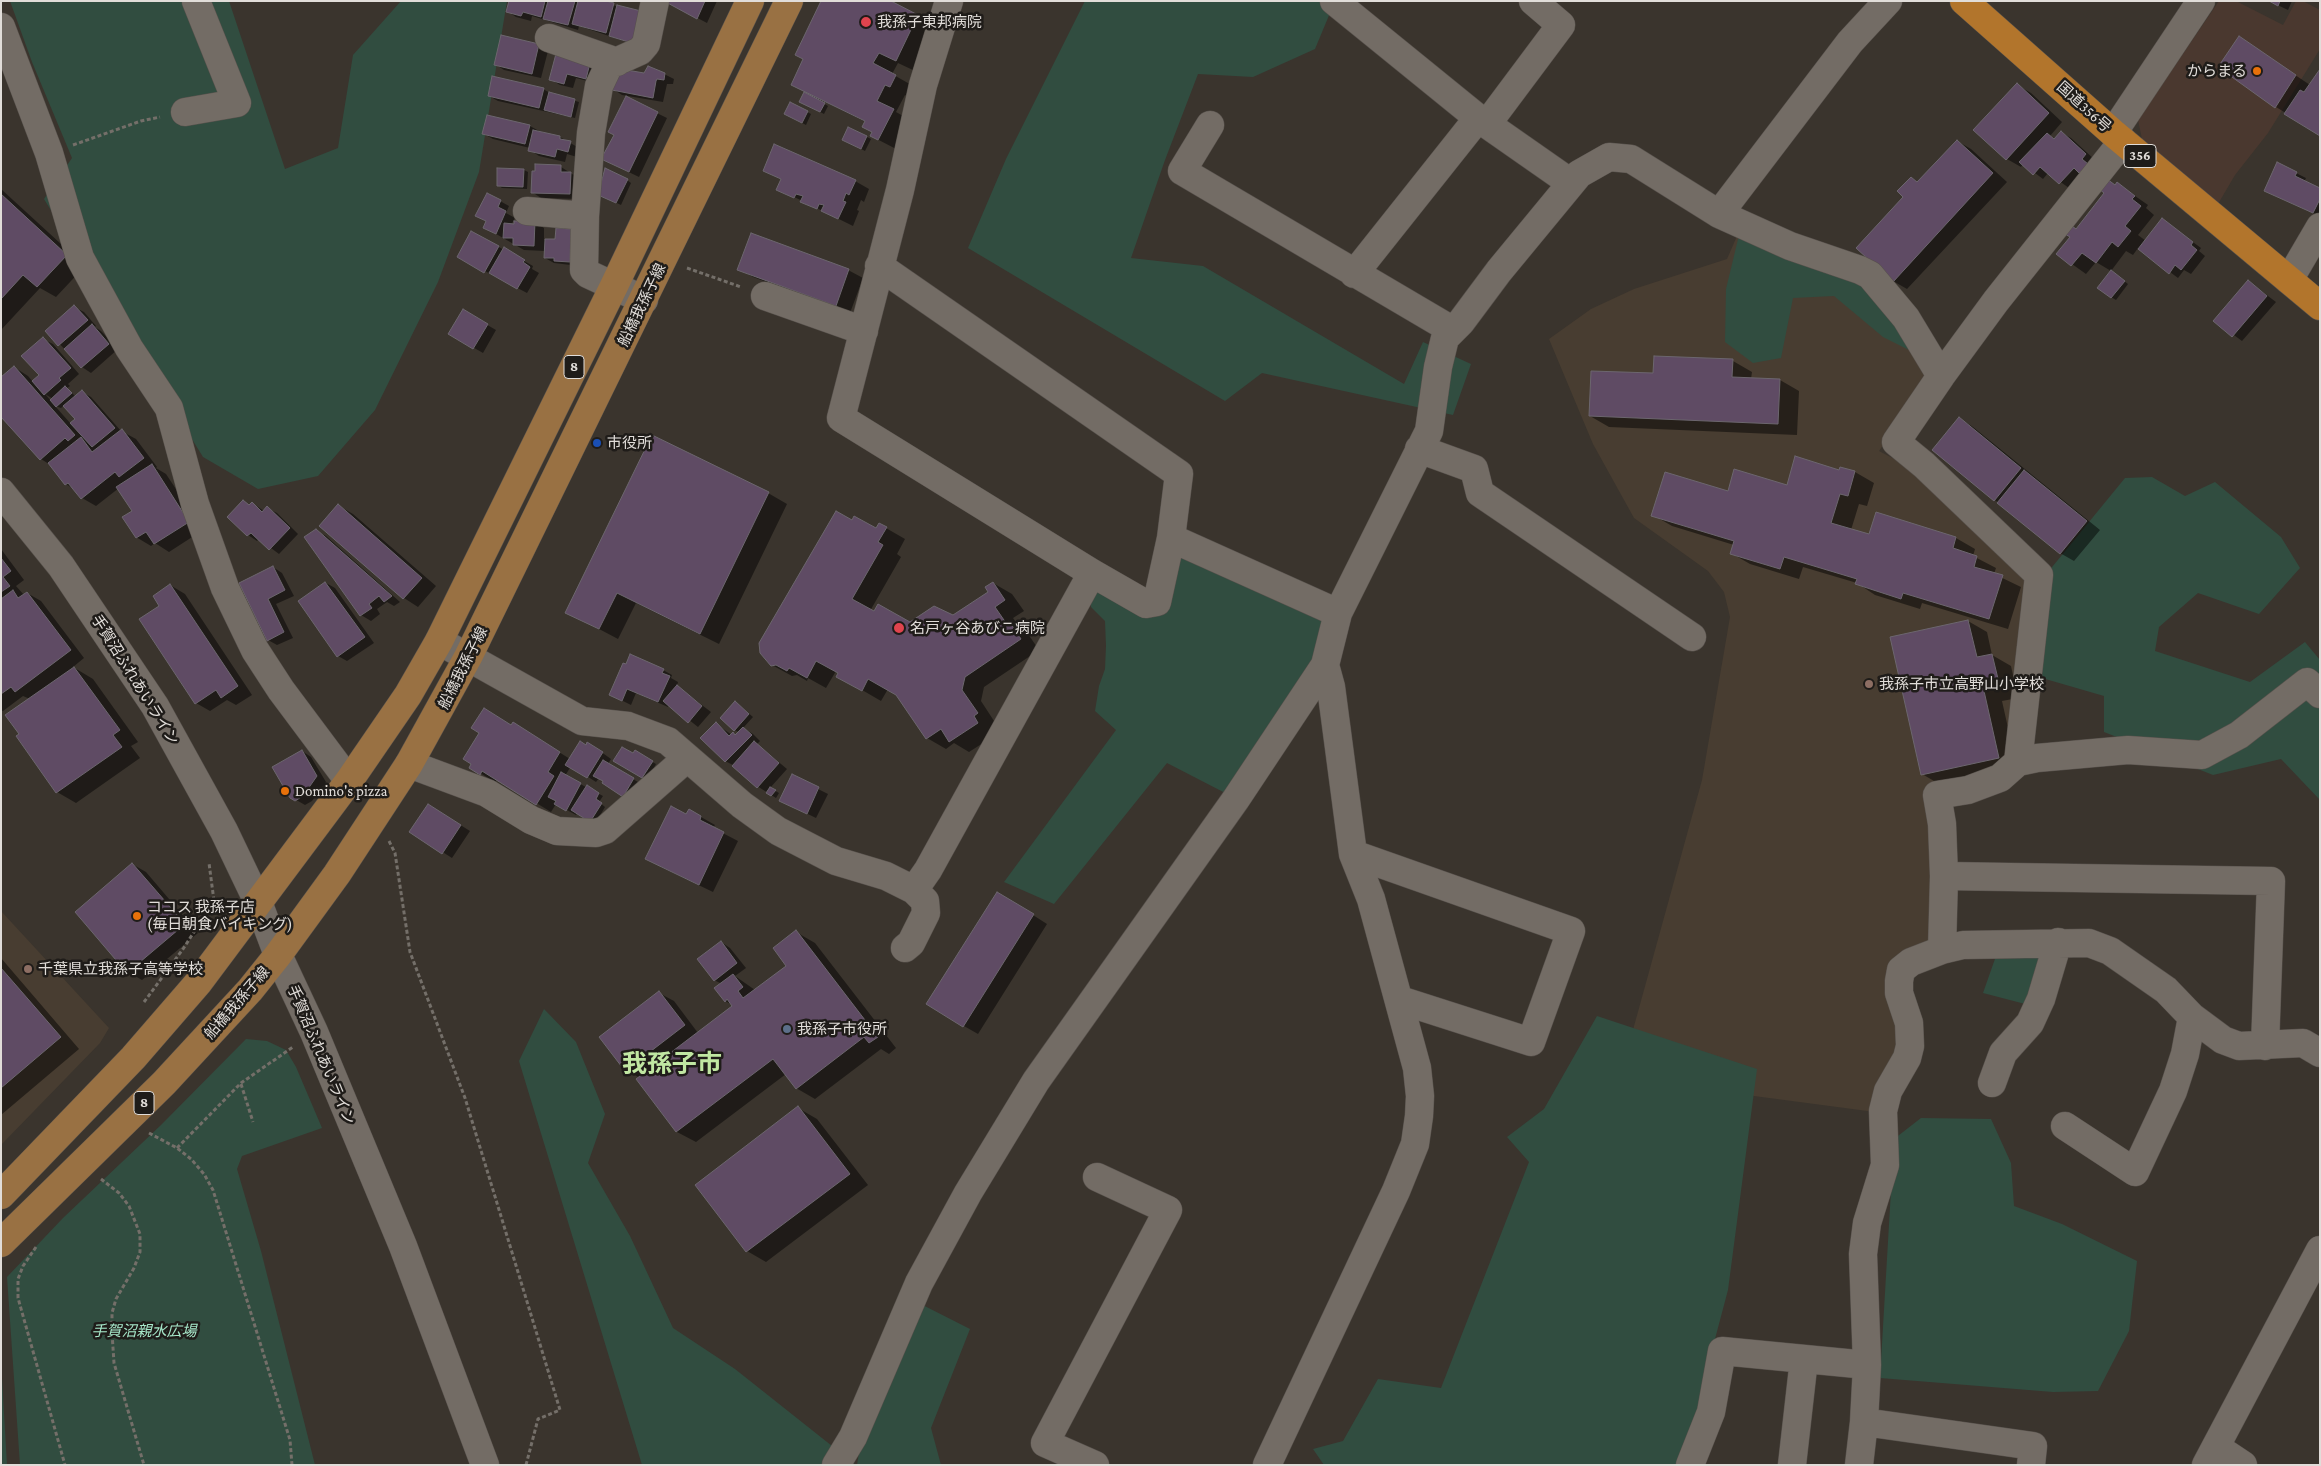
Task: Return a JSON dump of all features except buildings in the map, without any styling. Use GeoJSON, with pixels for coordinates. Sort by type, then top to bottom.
{"type":"FeatureCollection","features":[{"type":"Feature","properties":{"kind":"highway","name":"国道356号"},"geometry":{"type":"LineString","coordinates":[[1964,1],[2118,137],[2320,306]]}},
{"type":"Feature","properties":{"kind":"main road","name":"8"},"geometry":{"type":"LineString","coordinates":[[1,1195],[133,1058],[198,983],[349,782],[408,696],[439,641],[614,286],[750,1]]}},
{"type":"Feature","properties":{"kind":"main road","name":"船橋我孫子線"},"geometry":{"type":"LineString","coordinates":[[1,1243],[164,1083],[222,1021],[278,955],[338,874],[409,764],[468,657],[789,1]]}},
{"type":"Feature","properties":{"kind":"street"},"geometry":{"type":"LineString","coordinates":[[185,112],[237,103],[196,1]]}},
{"type":"Feature","properties":{"kind":"street"},"geometry":{"type":"LineString","coordinates":[[644,300],[588,274],[584,270],[584,216],[591,133],[599,86],[609,65],[640,51],[646,44],[655,1]]}},
{"type":"Feature","properties":{"kind":"street"},"geometry":{"type":"LineString","coordinates":[[880,266],[1179,474],[1171,538],[1157,602],[1146,604],[1092,573],[841,418],[880,266],[900,190],[923,85],[949,1]]}},
{"type":"Feature","properties":{"kind":"street"},"geometry":{"type":"LineString","coordinates":[[1334,1],[1482,121],[1571,183]]}},
{"type":"Feature","properties":{"kind":"street"},"geometry":{"type":"LineString","coordinates":[[1354,274],[1561,25],[1533,1]]}},
{"type":"Feature","properties":{"kind":"street"},"geometry":{"type":"LineString","coordinates":[[1719,214],[1850,42],[1888,1]]}},
{"type":"Feature","properties":{"kind":"street"},"geometry":{"type":"LineString","coordinates":[[2018,762],[2039,575],[1924,465],[1896,442],[1941,376],[2118,137],[2201,1]]}},
{"type":"Feature","properties":{"kind":"street"},"geometry":{"type":"LineString","coordinates":[[1,27],[49,153],[80,258],[129,348],[169,408],[195,504],[225,588],[260,658],[322,747],[349,782]]}},
{"type":"Feature","properties":{"kind":"street"},"geometry":{"type":"LineString","coordinates":[[549,38],[617,62]]}},
{"type":"Feature","properties":{"kind":"street"},"geometry":{"type":"LineString","coordinates":[[1210,125],[1182,171],[1452,330]]}},
{"type":"Feature","properties":{"kind":"street"},"geometry":{"type":"LineString","coordinates":[[836,1465],[853,1438],[919,1283],[968,1193],[1031,1089],[1236,799],[1325,665],[1338,613],[1429,431],[1438,367],[1445,338],[1461,322],[1499,271],[1579,174],[1609,157],[1631,159],[1719,214],[1790,246],[1870,275],[1906,318],[1941,376]]}},
{"type":"Feature","properties":{"kind":"street"},"geometry":{"type":"LineString","coordinates":[[527,210],[584,216]]}},
{"type":"Feature","properties":{"kind":"street"},"geometry":{"type":"LineString","coordinates":[[2289,280],[2320,227]]}},
{"type":"Feature","properties":{"kind":"street"},"geometry":{"type":"LineString","coordinates":[[765,296],[864,330]]}},
{"type":"Feature","properties":{"kind":"street"},"geometry":{"type":"LineString","coordinates":[[1419,449],[1474,469],[1480,493],[1692,636]]}},
{"type":"Feature","properties":{"kind":"street","name":"手賀沼ふれあいライン"},"geometry":{"type":"LineString","coordinates":[[1,492],[61,566],[155,706],[224,831],[258,902],[278,955],[314,1032],[402,1246],[485,1465]]}},
{"type":"Feature","properties":{"kind":"street"},"geometry":{"type":"LineString","coordinates":[[1171,538],[1338,613]]}},
{"type":"Feature","properties":{"kind":"street"},"geometry":{"type":"LineString","coordinates":[[914,890],[928,870],[1092,573]]}},
{"type":"Feature","properties":{"kind":"street"},"geometry":{"type":"LineString","coordinates":[[439,641],[582,721],[628,726],[646,731],[668,741],[742,805],[778,831],[836,861],[886,876],[914,890],[925,901],[926,913],[911,943],[905,948]]}},
{"type":"Feature","properties":{"kind":"street"},"geometry":{"type":"LineString","coordinates":[[1267,1465],[1396,1190],[1414,1144],[1420,1096],[1417,1068],[1400,1000],[1371,899],[1353,854],[1331,688],[1325,665]]}},
{"type":"Feature","properties":{"kind":"street"},"geometry":{"type":"LineString","coordinates":[[1942,950],[1944,876],[1942,824],[1937,796],[1968,790],[2000,778],[2018,762],[2037,758],[2128,750],[2202,755],[2239,735],[2307,682],[2320,694]]}},
{"type":"Feature","properties":{"kind":"street"},"geometry":{"type":"LineString","coordinates":[[409,764],[487,794],[531,820],[558,831],[596,833],[605,830],[687,758]]}},
{"type":"Feature","properties":{"kind":"street"},"geometry":{"type":"LineString","coordinates":[[1353,854],[1571,931],[1531,1042],[1400,1000]]}},
{"type":"Feature","properties":{"kind":"street"},"geometry":{"type":"LineString","coordinates":[[1944,876],[2271,881],[2265,1046]]}},
{"type":"Feature","properties":{"kind":"street"},"geometry":{"type":"LineString","coordinates":[[1992,1083],[2003,1053],[2030,1023],[2041,999],[2058,942]]}},
{"type":"Feature","properties":{"kind":"street"},"geometry":{"type":"LineString","coordinates":[[1859,1465],[1864,1422],[1867,1365],[1864,1254],[1867,1224],[1885,1165],[1883,1111],[1888,1091],[1907,1058],[1910,1046],[1909,1023],[1899,993],[1898,982],[1901,970],[1911,962],[1942,950],[1963,945],[2058,942],[2090,943],[2110,952],[2166,990],[2192,1017],[2223,1040],[2239,1046],[2303,1043],[2320,1053]]}},
{"type":"Feature","properties":{"kind":"street"},"geometry":{"type":"LineString","coordinates":[[2065,1126],[2136,1172],[2173,1091],[2185,1054],[2192,1017]]}},
{"type":"Feature","properties":{"kind":"street"},"geometry":{"type":"LineString","coordinates":[[1095,1465],[1045,1443],[1168,1210],[1097,1177]]}},
{"type":"Feature","properties":{"kind":"street"},"geometry":{"type":"LineString","coordinates":[[2243,1465],[2211,1456],[2320,1250]]}},
{"type":"Feature","properties":{"kind":"street"},"geometry":{"type":"LineString","coordinates":[[1690,1465],[1711,1412],[1722,1351],[1867,1365]]}},
{"type":"Feature","properties":{"kind":"street"},"geometry":{"type":"LineString","coordinates":[[1792,1465],[1804,1359]]}},
{"type":"Feature","properties":{"kind":"street"},"geometry":{"type":"LineString","coordinates":[[1864,1422],[2033,1446],[2031,1465]]}},
{"type":"Feature","properties":{"kind":"path"},"geometry":{"type":"LineString","coordinates":[[49,153],[141,122],[185,112]]}},
{"type":"Feature","properties":{"kind":"path"},"geometry":{"type":"LineString","coordinates":[[687,268],[765,296]]}},
{"type":"Feature","properties":{"kind":"path"},"geometry":{"type":"LineString","coordinates":[[376,816],[395,853],[410,952],[465,1098],[560,1410],[538,1418],[526,1465]]}},
{"type":"Feature","properties":{"kind":"path"},"geometry":{"type":"LineString","coordinates":[[142,1005],[183,949],[214,901],[209,857]]}},
{"type":"Feature","properties":{"kind":"path"},"geometry":{"type":"LineString","coordinates":[[177,1148],[241,1083],[314,1032]]}},
{"type":"Feature","properties":{"kind":"path"},"geometry":{"type":"LineString","coordinates":[[241,1083],[253,1122]]}},
{"type":"Feature","properties":{"kind":"path"},"geometry":{"type":"LineString","coordinates":[[141,1130],[177,1148],[191,1159],[204,1174],[219,1207],[290,1440],[292,1465]]}},
{"type":"Feature","properties":{"kind":"path"},"geometry":{"type":"LineString","coordinates":[[96,1175],[119,1193],[129,1206],[140,1234],[140,1252],[134,1268],[116,1299],[112,1313],[112,1333],[114,1363],[144,1465]]}},
{"type":"Feature","properties":{"kind":"path"},"geometry":{"type":"LineString","coordinates":[[38,1244],[23,1266],[18,1279],[18,1298],[65,1465]]}},
{"type":"Feature","properties":{"kind":"shaded area"},"geometry":{"type":"Polygon","coordinates":[[[2219,1],[2236,1],[2283,25],[2296,1],[2303,1],[2320,10],[2320,49],[2268,133],[2235,175],[2218,204],[2142,139],[2138,120],[2219,1]]]}},
{"type":"Feature","properties":{"kind":"shaded area","name":"我孫子市立高野山小学校"},"geometry":{"type":"Polygon","coordinates":[[[1737,236],[1865,277],[1931,376],[1879,451],[1904,464],[2028,584],[2006,762],[1930,789],[1934,944],[1901,962],[1901,1051],[1875,1112],[1739,1094],[1631,1037],[1702,780],[1730,617],[1724,592],[1708,571],[1634,518],[1593,444],[1549,339],[1591,309],[1634,289],[1727,259],[1737,236]]]}},
{"type":"Feature","properties":{"kind":"shaded area","name":"千葉県立我孫子高等学校"},"geometry":{"type":"Polygon","coordinates":[[[1,911],[109,1028],[100,1043],[1,1145],[1,911]]]}},
{"type":"Feature","properties":{"kind":"green space"},"geometry":{"type":"Polygon","coordinates":[[[10,1],[229,1],[285,169],[338,148],[353,55],[401,1],[507,1],[479,172],[438,282],[375,410],[318,476],[258,489],[203,457],[44,199],[72,158],[32,62],[10,1]]]}},
{"type":"Feature","properties":{"kind":"green space"},"geometry":{"type":"Polygon","coordinates":[[[1085,1],[1335,1],[1315,49],[1253,77],[1198,74],[1165,160],[1131,258],[1203,266],[1404,384],[1423,342],[1471,364],[1453,415],[1262,373],[1225,401],[968,248],[1006,159],[1085,1]]]}},
{"type":"Feature","properties":{"kind":"green space"},"geometry":{"type":"Polygon","coordinates":[[[1739,235],[1863,277],[1921,356],[1883,337],[1834,296],[1793,298],[1781,358],[1753,363],[1725,342],[1726,289],[1739,235]]]}},
{"type":"Feature","properties":{"kind":"green space"},"geometry":{"type":"Polygon","coordinates":[[[2152,477],[2185,496],[2215,482],[2281,537],[2300,568],[2259,614],[2198,593],[2159,627],[2155,651],[2250,682],[2305,642],[2320,660],[2320,800],[2281,759],[2213,775],[2104,732],[2104,696],[2035,676],[2048,572],[2125,478],[2152,477]]]}},
{"type":"Feature","properties":{"kind":"green space"},"geometry":{"type":"Polygon","coordinates":[[[1174,550],[1325,615],[1317,662],[1231,796],[1167,763],[1054,904],[1004,882],[1116,730],[1095,711],[1099,686],[1105,669],[1106,646],[1105,621],[1091,607],[1091,594],[1102,591],[1148,615],[1174,550]]]}},
{"type":"Feature","properties":{"kind":"green space"},"geometry":{"type":"Polygon","coordinates":[[[1996,956],[2044,956],[2029,1005],[1983,993],[1996,956]]]}},
{"type":"Feature","properties":{"kind":"green space"},"geometry":{"type":"Polygon","coordinates":[[[544,1009],[576,1042],[605,1114],[588,1163],[630,1236],[673,1328],[735,1369],[856,1465],[642,1465],[519,1061],[544,1009]]]}},
{"type":"Feature","properties":{"kind":"green space"},"geometry":{"type":"Polygon","coordinates":[[[1597,1016],[1757,1069],[1728,1290],[1711,1354],[1704,1391],[1678,1465],[1324,1465],[1313,1449],[1343,1441],[1378,1379],[1441,1388],[1529,1162],[1507,1137],[1544,1109],[1597,1016]]]}},
{"type":"Feature","properties":{"kind":"green space","name":"手賀沼親水広場"},"geometry":{"type":"Polygon","coordinates":[[[246,1039],[267,1041],[286,1050],[296,1067],[322,1128],[242,1156],[237,1169],[261,1251],[315,1465],[20,1465],[7,1277],[63,1218],[161,1125],[246,1039]]]}},
{"type":"Feature","properties":{"kind":"green space"},"geometry":{"type":"Polygon","coordinates":[[[1921,1118],[1991,1119],[2011,1163],[2014,1206],[2062,1224],[2137,1261],[2129,1331],[2098,1391],[2053,1392],[1880,1378],[1894,1139],[1921,1118]]]}},
{"type":"Feature","properties":{"kind":"green space"},"geometry":{"type":"Polygon","coordinates":[[[899,1293],[970,1329],[931,1428],[941,1465],[857,1465],[872,1375],[899,1293]]]}},
{"type":"Feature","properties":{"kind":"green space"},"geometry":{"type":"Polygon","coordinates":[[[1,1361],[7,1465],[1,1465],[1,1361]]]}},
{"type":"Feature","properties":{"kind":"place","name":"我孫子東邦病院"},"geometry":{"type":"Point","coordinates":[866,22]}},
{"type":"Feature","properties":{"kind":"place","name":"からまる"},"geometry":{"type":"Point","coordinates":[2257,71]}},
{"type":"Feature","properties":{"kind":"place","name":"市役所"},"geometry":{"type":"Point","coordinates":[597,443]}},
{"type":"Feature","properties":{"kind":"place","name":"名戸ヶ谷あびこ病院"},"geometry":{"type":"Point","coordinates":[899,628]}},
{"type":"Feature","properties":{"kind":"place","name":"我孫子市立高野山小学校"},"geometry":{"type":"Point","coordinates":[1869,684]}},
{"type":"Feature","properties":{"kind":"place","name":"Domino's pizza"},"geometry":{"type":"Point","coordinates":[285,791]}},
{"type":"Feature","properties":{"kind":"place","name":"ココス 我孫子店 (毎日朝食バイキング)"},"geometry":{"type":"Point","coordinates":[137,916]}},
{"type":"Feature","properties":{"kind":"place","name":"千葉県立我孫子高等学校"},"geometry":{"type":"Point","coordinates":[28,969]}},
{"type":"Feature","properties":{"kind":"place","name":"我孫子市役所"},"geometry":{"type":"Point","coordinates":[787,1029]}},
{"type":"Feature","properties":{"kind":"district","name":"我孫子市"},"geometry":{"type":"Point","coordinates":[672,1064]}}]}
